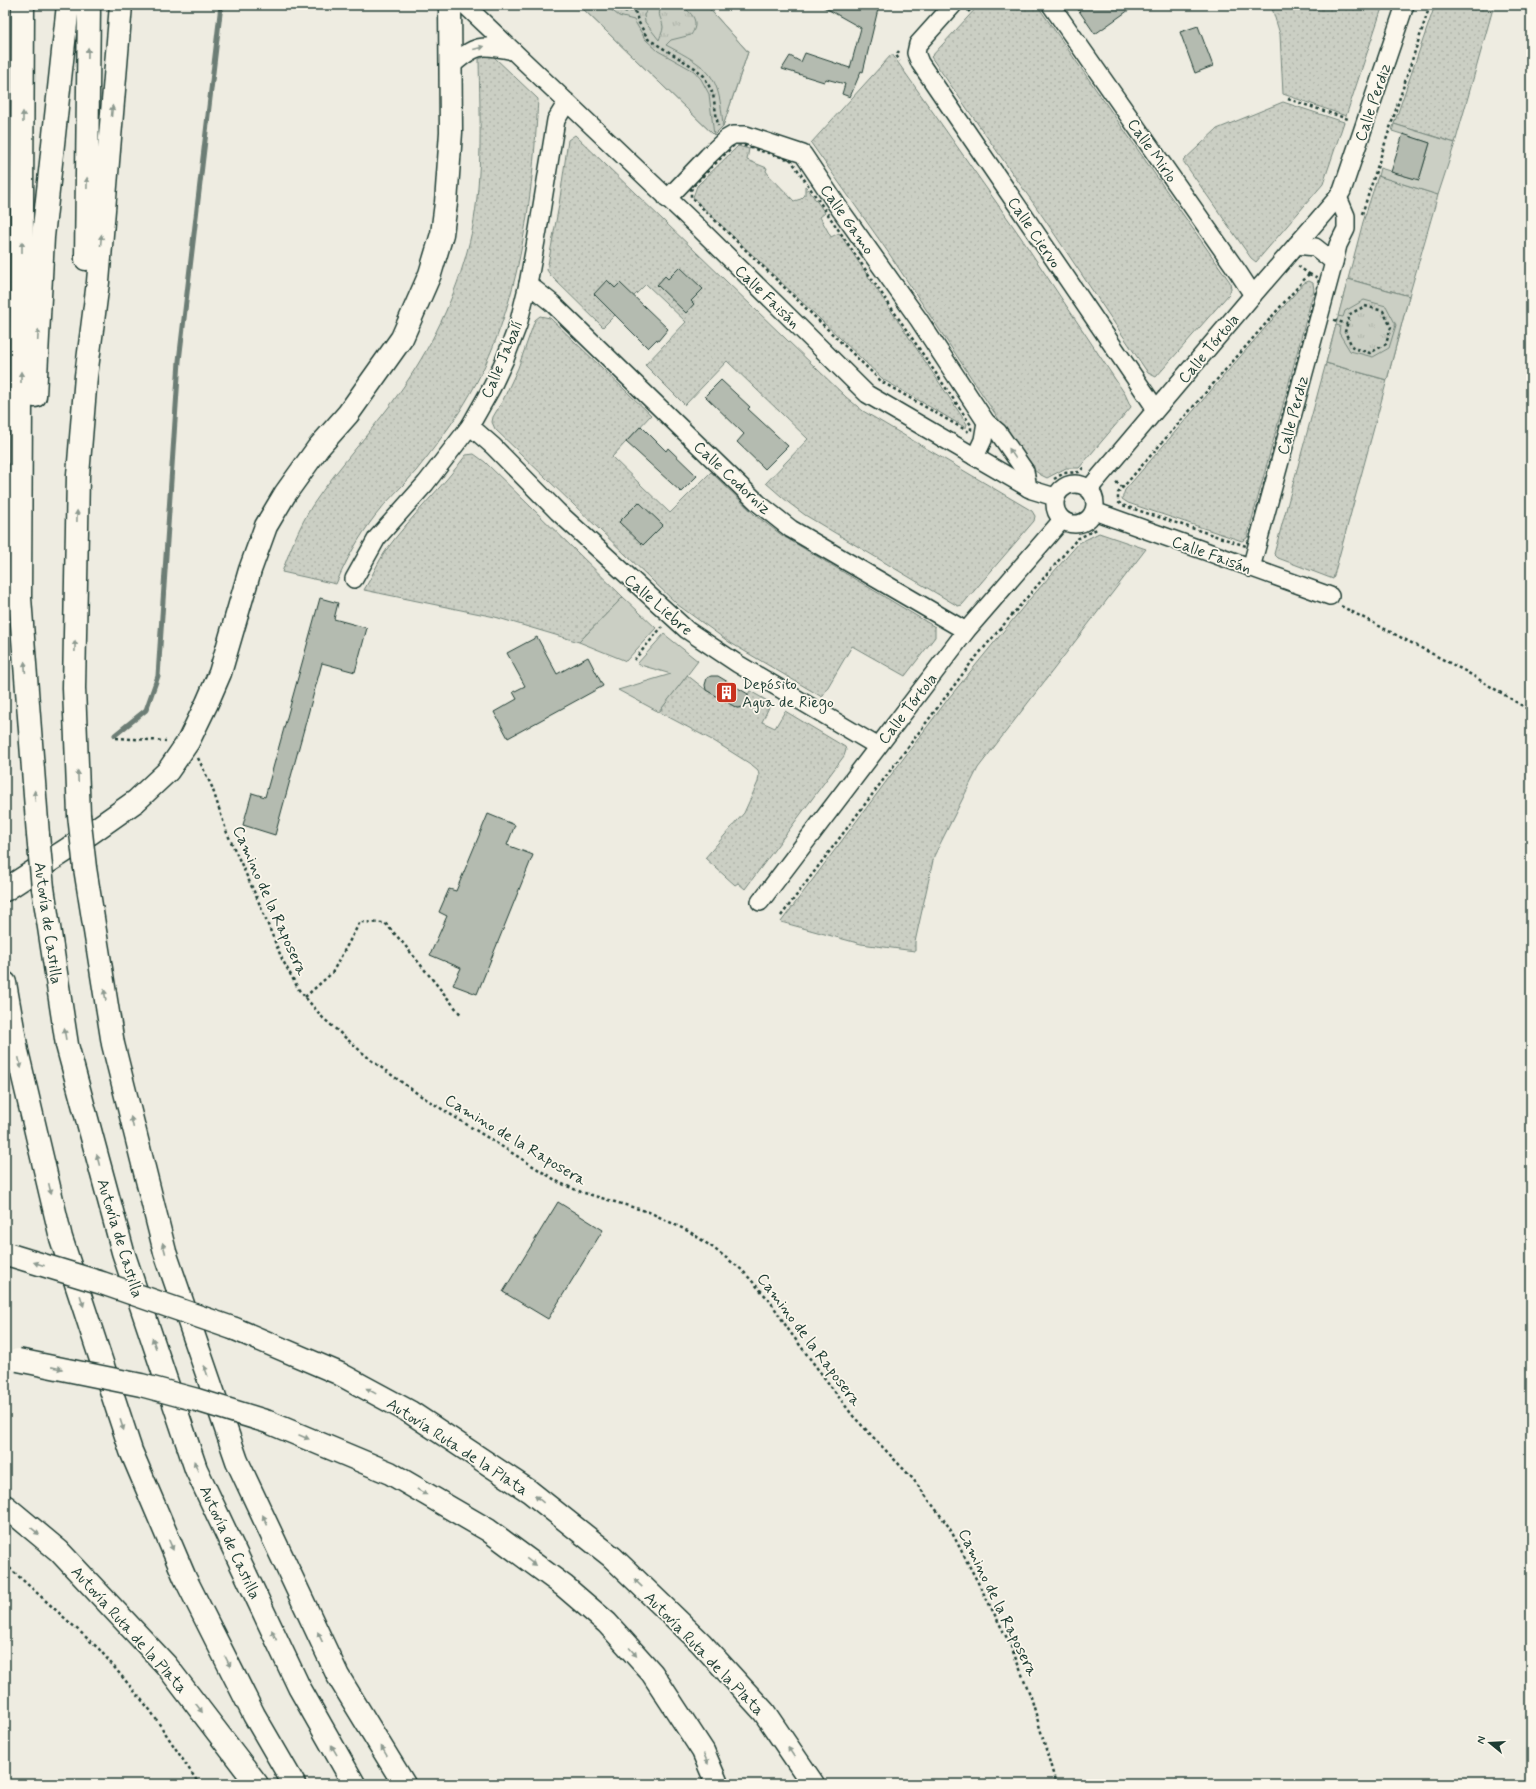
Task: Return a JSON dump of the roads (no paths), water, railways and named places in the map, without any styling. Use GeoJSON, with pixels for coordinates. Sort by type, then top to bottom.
{"type":"FeatureCollection","features":[{"type":"Feature","properties":{"kind":"main road","name":"Autovía de Castilla"},"geometry":{"type":"LineString","coordinates":[[23,5],[20,598],[43,888],[67,1046],[123,1252],[196,1469],[299,1687],[354,1784]]}},
{"type":"Feature","properties":{"kind":"main road"},"geometry":{"type":"LineString","coordinates":[[20,598],[30,500],[43,237],[68,5]]}},
{"type":"Feature","properties":{"kind":"main road"},"geometry":{"type":"LineString","coordinates":[[86,376],[89,5]]}},
{"type":"Feature","properties":{"kind":"main road"},"geometry":{"type":"LineString","coordinates":[[121,5],[98,282],[86,376],[78,475],[74,680],[79,815],[84,868],[113,1044],[165,1252],[237,1461],[338,1676],[404,1784]]}},
{"type":"Feature","properties":{"kind":"main road"},"geometry":{"type":"LineString","coordinates":[[5,890],[68,849],[136,801],[168,771],[188,742],[208,703],[220,673],[250,570],[266,526],[293,482],[318,448],[348,414],[402,338],[430,274],[442,234],[446,203],[451,132],[450,5]]}},
{"type":"Feature","properties":{"kind":"main road"},"geometry":{"type":"LineString","coordinates":[[5,983],[17,1052],[61,1238],[131,1451],[185,1578],[254,1715],[294,1784]]}},
{"type":"Feature","properties":{"kind":"main road","name":"Autovía Ruta de la Plata"},"geometry":{"type":"LineString","coordinates":[[8,1254],[102,1283],[235,1329],[338,1373],[403,1408],[529,1490],[612,1557],[701,1643],[764,1712],[813,1784]]}},
{"type":"Feature","properties":{"kind":"main road"},"geometry":{"type":"LineString","coordinates":[[12,1359],[141,1385],[197,1400],[268,1422],[390,1473],[488,1530],[564,1586],[607,1623],[652,1674],[703,1751],[717,1784]]}},
{"type":"Feature","properties":{"kind":"main road","name":"Autovía Ruta de la Plata"},"geometry":{"type":"LineString","coordinates":[[5,1506],[59,1551],[166,1665],[257,1784]]}},
{"type":"Feature","properties":{"kind":"street","name":"Calle Faisán"},"geometry":{"type":"LineString","coordinates":[[465,5],[730,259],[867,394],[1028,488],[1052,489]]}},
{"type":"Feature","properties":{"kind":"street","name":"Calle Mirlo"},"geometry":{"type":"LineString","coordinates":[[1051,5],[1238,272],[1252,295]]}},
{"type":"Feature","properties":{"kind":"street","name":"Calle Perdiz"},"geometry":{"type":"LineString","coordinates":[[1251,568],[1338,245],[1346,229],[1346,216],[1334,203],[1342,191],[1405,5]]}},
{"type":"Feature","properties":{"kind":"street","name":"Calle Ciervo"},"geometry":{"type":"LineString","coordinates":[[959,11],[909,51],[920,63],[1156,409]]}},
{"type":"Feature","properties":{"kind":"street"},"geometry":{"type":"LineString","coordinates":[[450,67],[474,49],[488,46],[513,51]]}},
{"type":"Feature","properties":{"kind":"street","name":"Calle Jabalí"},"geometry":{"type":"LineString","coordinates":[[354,579],[377,538],[426,483],[470,426],[505,359],[518,325],[528,284],[556,120],[567,102]]}},
{"type":"Feature","properties":{"kind":"street","name":"Calle Gamo"},"geometry":{"type":"LineString","coordinates":[[667,199],[708,156],[726,139],[733,135],[746,135],[803,154],[837,205],[919,320],[986,422],[998,432],[1025,471],[1028,488]]}},
{"type":"Feature","properties":{"kind":"street","name":"Calle Tórtola"},"geometry":{"type":"LineString","coordinates":[[1089,489],[1252,295],[1334,203]]}},
{"type":"Feature","properties":{"kind":"street"},"geometry":{"type":"LineString","coordinates":[[1296,245],[1315,247],[1334,262]]}},
{"type":"Feature","properties":{"kind":"street","name":"Calle Codorniz"},"geometry":{"type":"LineString","coordinates":[[528,284],[552,303],[758,503],[791,529],[966,631]]}},
{"type":"Feature","properties":{"kind":"street"},"geometry":{"type":"LineString","coordinates":[[975,457],[983,440],[986,422]]}},
{"type":"Feature","properties":{"kind":"street","name":"Calle Liebre"},"geometry":{"type":"LineString","coordinates":[[470,426],[493,446],[558,512],[664,625],[686,630],[738,664],[877,746]]}},
{"type":"Feature","properties":{"kind":"street"},"geometry":{"type":"LineString","coordinates":[[1074,483],[1082,484],[1089,489],[1094,495],[1095,503],[1094,511],[1088,519],[1080,524],[1070,524],[1062,520],[1055,509],[1052,489],[1060,490],[1066,485],[1074,483]]}},
{"type":"Feature","properties":{"kind":"street","name":"Calle Faisán"},"geometry":{"type":"LineString","coordinates":[[1094,511],[1330,596]]}},
{"type":"Feature","properties":{"kind":"street","name":"Calle Tórtola"},"geometry":{"type":"LineString","coordinates":[[760,902],[877,746],[966,631],[1062,520]]}},
{"type":"Feature","properties":{"kind":"waterway"},"geometry":{"type":"LineString","coordinates":[[115,735],[146,710],[158,676],[179,361],[221,5]]}},
{"type":"Feature","properties":{"kind":"place","name":"Depósito Agua de Riego"},"geometry":{"type":"Point","coordinates":[727,692]}}]}
